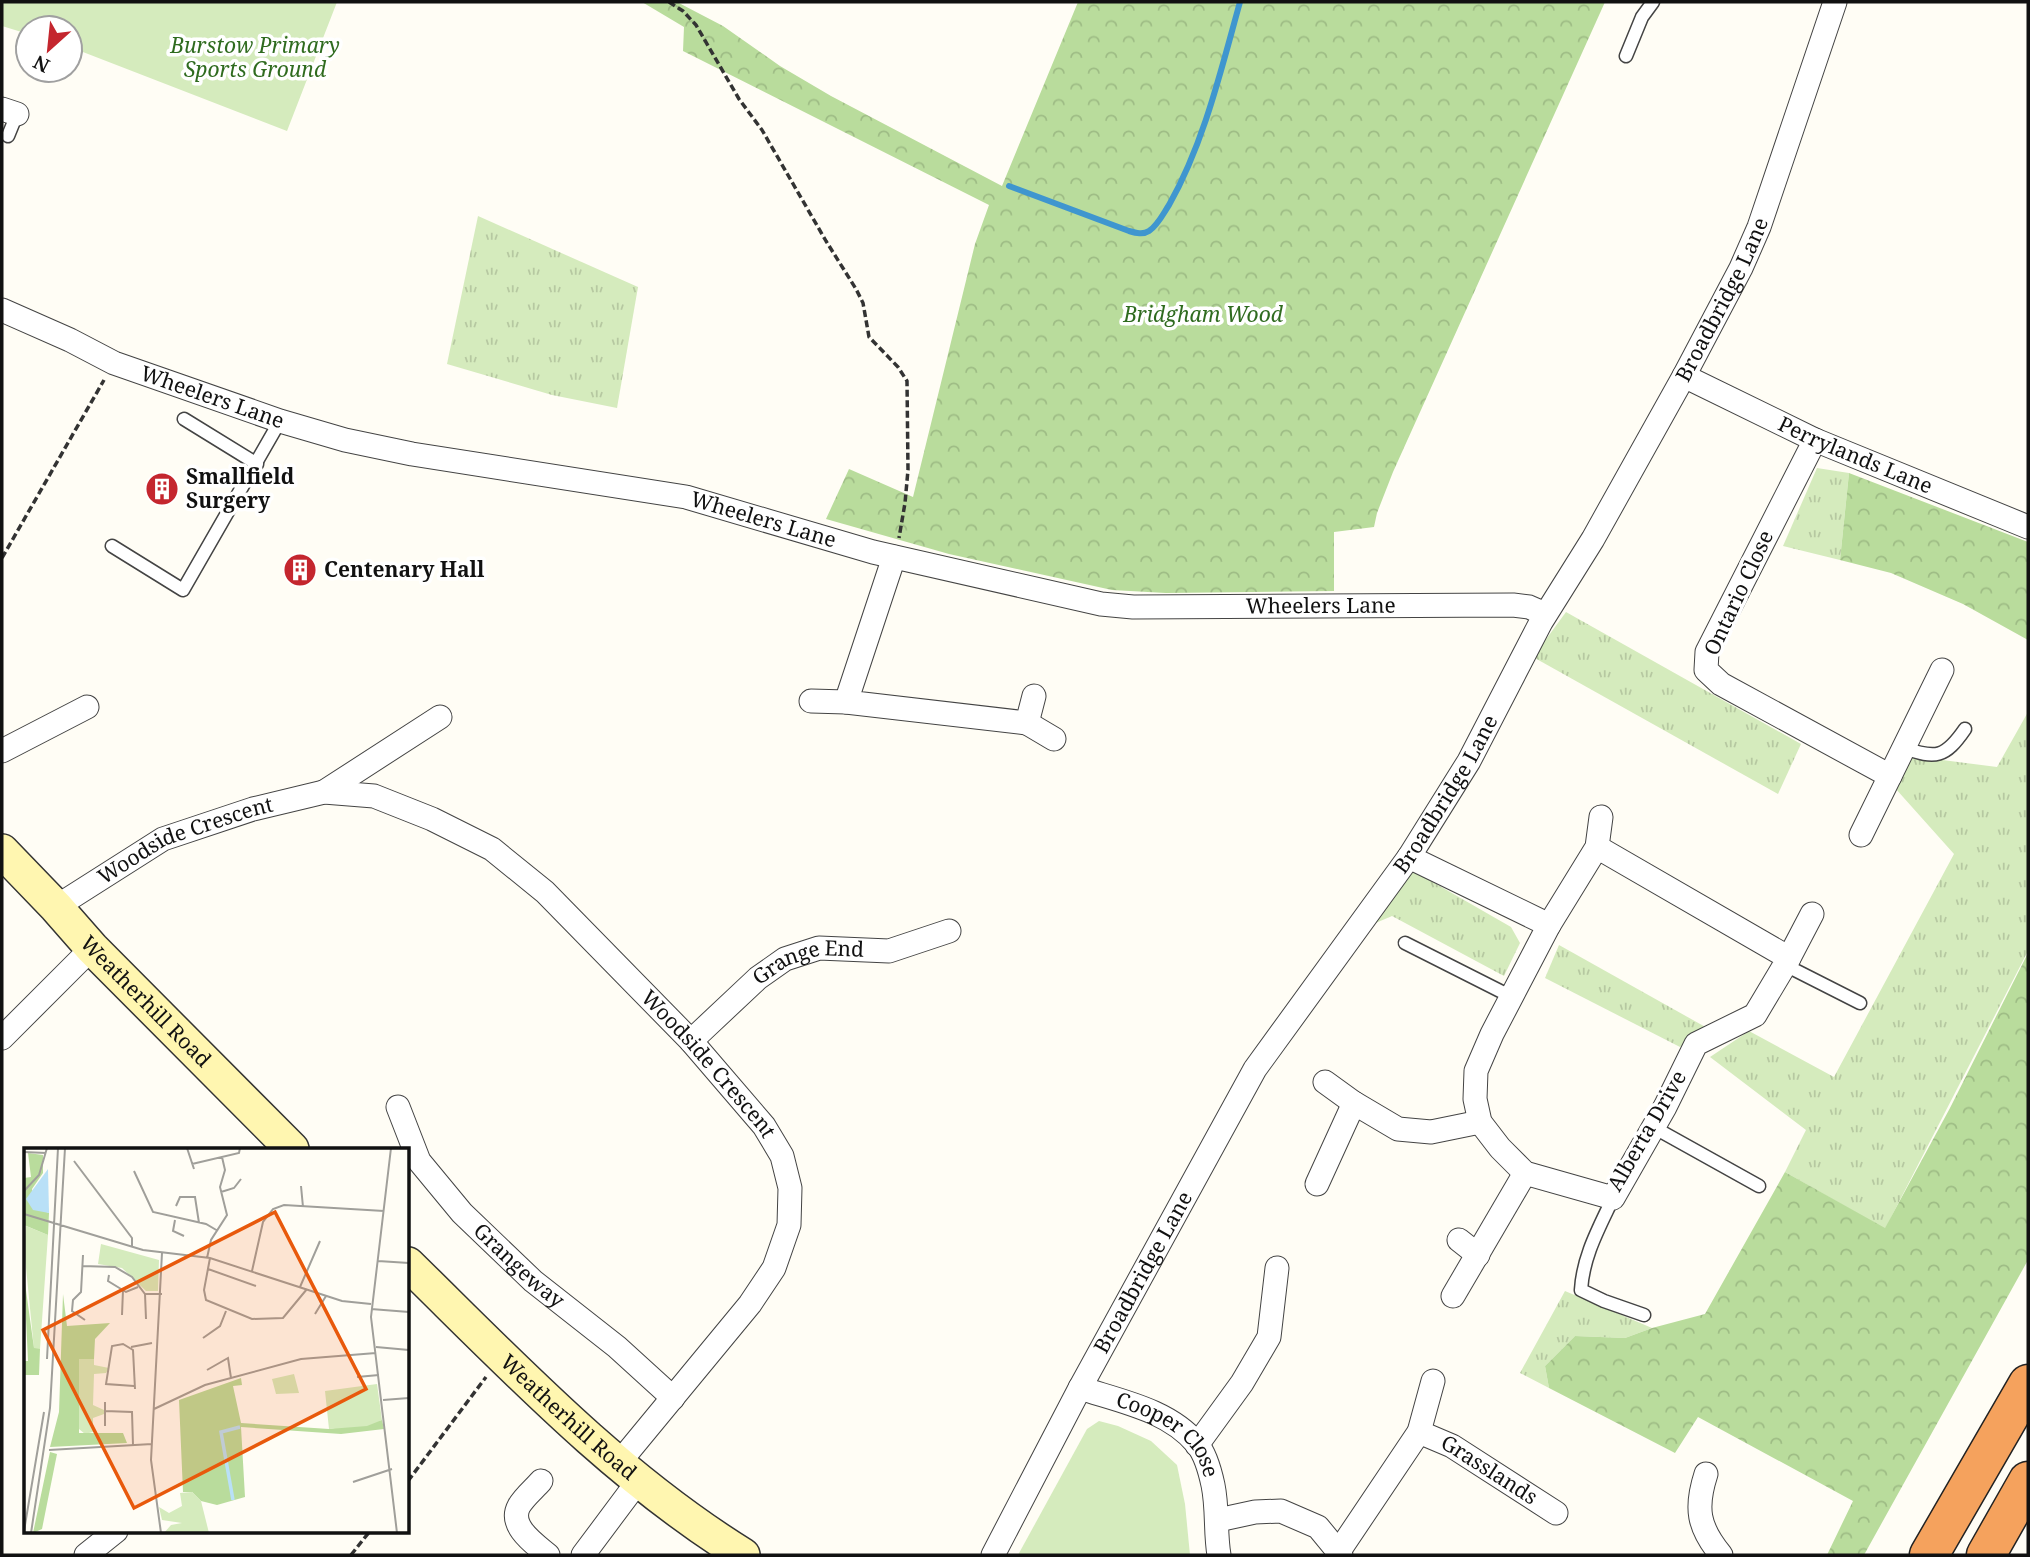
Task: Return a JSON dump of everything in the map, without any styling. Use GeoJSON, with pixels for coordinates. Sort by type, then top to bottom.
{"type":"FeatureCollection","features":[{"type":"Feature","properties":{"kind":"highway"},"geometry":{"type":"LineString","coordinates":[[1928,1555],[2028,1384]]}},
{"type":"Feature","properties":{"kind":"highway"},"geometry":{"type":"LineString","coordinates":[[1986,1555],[2028,1481]]}},
{"type":"Feature","properties":{"kind":"street","name":"Broadbridge Lane"},"geometry":{"type":"LineString","coordinates":[[993,1555],[1080,1388],[1255,1069],[1409,857],[1469,761],[1545,614],[1593,539],[1684,376],[1741,268],[1759,227],[1829,3]]}},
{"type":"Feature","properties":{"kind":"street","name":"Wheelers Lane"},"geometry":{"type":"LineString","coordinates":[[3,315],[114,363],[281,421],[345,440],[412,454],[694,499],[894,557],[1085,601],[1118,606],[1513,605],[1529,607],[1545,614]]}},
{"type":"Feature","properties":{"kind":"street","name":"Perrylands Lane"},"geometry":{"type":"LineString","coordinates":[[1684,376],[1815,440],[2028,527]]}},
{"type":"Feature","properties":{"kind":"street","name":"Ontario Close"},"geometry":{"type":"LineString","coordinates":[[1815,440],[1707,652],[1706,670],[1721,684],[1890,776]]}},
{"type":"Feature","properties":{"kind":"street"},"geometry":{"type":"LineString","coordinates":[[846,702],[894,557]]}},
{"type":"Feature","properties":{"kind":"street"},"geometry":{"type":"LineString","coordinates":[[1861,835],[1942,670]]}},
{"type":"Feature","properties":{"kind":"street"},"geometry":{"type":"LineString","coordinates":[[1027,723],[1034,696]]}},
{"type":"Feature","properties":{"kind":"street"},"geometry":{"type":"LineString","coordinates":[[811,701],[846,702],[1027,723],[1054,739]]}},
{"type":"Feature","properties":{"kind":"street"},"geometry":{"type":"LineString","coordinates":[[2,751],[87,707]]}},
{"type":"Feature","properties":{"kind":"street","name":"Woodside Crescent"},"geometry":{"type":"LineString","coordinates":[[324,792],[440,717]]}},
{"type":"Feature","properties":{"kind":"street","name":"Woodside Crescent"},"geometry":{"type":"LineString","coordinates":[[56,907],[163,839],[253,809],[324,792],[374,796],[432,819],[492,849],[545,892],[691,1041],[764,1126],[782,1156],[790,1188],[789,1225],[774,1268],[750,1304],[673,1398],[583,1555]]}},
{"type":"Feature","properties":{"kind":"street"},"geometry":{"type":"LineString","coordinates":[[1325,1082],[1398,1129],[1431,1132],[1480,1122],[1475,1099],[1476,1071],[1492,1034],[1549,925],[1597,847],[1601,817]]}},
{"type":"Feature","properties":{"kind":"street"},"geometry":{"type":"LineString","coordinates":[[1597,847],[1787,961]]}},
{"type":"Feature","properties":{"kind":"street","name":"Weatherhill Road"},"geometry":{"type":"LineString","coordinates":[[2,851],[92,948],[291,1148]]}},
{"type":"Feature","properties":{"kind":"street"},"geometry":{"type":"LineString","coordinates":[[1409,857],[1549,925]]}},
{"type":"Feature","properties":{"kind":"street","name":"Alberta Drive"},"geometry":{"type":"LineString","coordinates":[[1480,1122],[1500,1148],[1525,1173],[1613,1198],[1696,1044],[1755,1015],[1812,914]]}},
{"type":"Feature","properties":{"kind":"street","name":"Grange End"},"geometry":{"type":"LineString","coordinates":[[691,1041],[758,978],[785,959],[819,948],[889,951],[949,931]]}},
{"type":"Feature","properties":{"kind":"street"},"geometry":{"type":"LineString","coordinates":[[2,1038],[92,948]]}},
{"type":"Feature","properties":{"kind":"street"},"geometry":{"type":"LineString","coordinates":[[1317,1184],[1354,1103]]}},
{"type":"Feature","properties":{"kind":"street","name":"Grangeway"},"geometry":{"type":"LineString","coordinates":[[398,1107],[419,1161],[462,1213],[533,1281],[617,1347],[673,1398]]}},
{"type":"Feature","properties":{"kind":"street"},"geometry":{"type":"LineString","coordinates":[[1453,1296],[1525,1173]]}},
{"type":"Feature","properties":{"kind":"street"},"geometry":{"type":"LineString","coordinates":[[1459,1240],[1478,1255]]}},
{"type":"Feature","properties":{"kind":"street","name":"Weatherhill Road"},"geometry":{"type":"LineString","coordinates":[[410,1266],[504,1358],[629,1472],[687,1518],[743,1555]]}},
{"type":"Feature","properties":{"kind":"street"},"geometry":{"type":"LineString","coordinates":[[1198,1445],[1242,1383],[1269,1338],[1277,1268]]}},
{"type":"Feature","properties":{"kind":"street","name":"Grasslands"},"geometry":{"type":"LineString","coordinates":[[1218,1520],[1255,1512],[1281,1511],[1318,1527],[1340,1553],[1419,1432],[1433,1381]]}},
{"type":"Feature","properties":{"kind":"street","name":"Cooper Close"},"geometry":{"type":"LineString","coordinates":[[1080,1388],[1168,1419],[1198,1445],[1209,1466],[1218,1520],[1219,1555]]}},
{"type":"Feature","properties":{"kind":"street","name":"Grasslands"},"geometry":{"type":"LineString","coordinates":[[1419,1432],[1452,1446],[1556,1513]]}},
{"type":"Feature","properties":{"kind":"street"},"geometry":{"type":"LineString","coordinates":[[1706,1474],[1700,1495],[1702,1528],[1721,1555]]}},
{"type":"Feature","properties":{"kind":"street"},"geometry":{"type":"LineString","coordinates":[[541,1480],[517,1508],[517,1522],[524,1535],[548,1555]]}},
{"type":"Feature","properties":{"kind":"street"},"geometry":{"type":"LineString","coordinates":[[86,1555],[115,1532]]}},
{"type":"Feature","properties":{"kind":"lane"},"geometry":{"type":"LineString","coordinates":[[1626,56],[1642,17],[1653,2]]}},
{"type":"Feature","properties":{"kind":"lane"},"geometry":{"type":"LineString","coordinates":[[8,136],[9,111]]}},
{"type":"Feature","properties":{"kind":"lane"},"geometry":{"type":"LineString","coordinates":[[184,419],[257,464]]}},
{"type":"Feature","properties":{"kind":"lane"},"geometry":{"type":"LineString","coordinates":[[112,546],[183,590],[281,421]]}},
{"type":"Feature","properties":{"kind":"lane"},"geometry":{"type":"LineString","coordinates":[[1904,748],[1940,755],[1955,743],[1965,729]]}},
{"type":"Feature","properties":{"kind":"lane"},"geometry":{"type":"LineString","coordinates":[[1405,943],[1512,997]]}},
{"type":"Feature","properties":{"kind":"lane"},"geometry":{"type":"LineString","coordinates":[[1787,961],[1860,1003]]}},
{"type":"Feature","properties":{"kind":"lane"},"geometry":{"type":"LineString","coordinates":[[1653,1127],[1759,1186]]}},
{"type":"Feature","properties":{"kind":"lane"},"geometry":{"type":"LineString","coordinates":[[1613,1198],[1586,1255],[1581,1290],[1644,1315]]}},
{"type":"Feature","properties":{"kind":"path"},"geometry":{"type":"LineString","coordinates":[[669,2],[683,11],[696,25],[739,99],[762,130],[860,296],[866,313],[869,337],[898,367],[907,381],[908,470],[905,503],[894,557]]}},
{"type":"Feature","properties":{"kind":"path"},"geometry":{"type":"LineString","coordinates":[[2,558],[114,363]]}},
{"type":"Feature","properties":{"kind":"path"},"geometry":{"type":"LineString","coordinates":[[410,1478],[488,1375],[504,1358]]}},
{"type":"Feature","properties":{"kind":"path"},"geometry":{"type":"LineString","coordinates":[[351,1555],[369,1532]]}},
{"type":"Feature","properties":{"kind":"green space","name":"Burstow Primary Sports Ground"},"geometry":{"type":"Polygon","coordinates":[[[2,2],[337,2],[287,131],[84,52],[84,14],[14,14],[14,30],[2,26],[2,2]]]}},
{"type":"Feature","properties":{"kind":"green space","name":"Bridgham Wood"},"geometry":{"type":"Polygon","coordinates":[[[642,2],[677,2],[723,26],[780,66],[831,96],[1002,186],[1078,2],[1605,2],[1393,472],[1374,527],[1334,532],[1334,591],[1166,593],[1112,590],[949,554],[826,519],[849,469],[913,497],[975,244],[989,205],[683,51],[684,27],[642,2]]]}},
{"type":"Feature","properties":{"kind":"green space"},"geometry":{"type":"Polygon","coordinates":[[[478,216],[638,287],[617,408],[552,395],[447,364],[478,216]]]}},
{"type":"Feature","properties":{"kind":"green space"},"geometry":{"type":"Polygon","coordinates":[[[1817,468],[1849,473],[1840,560],[1783,546],[1817,468]]]}},
{"type":"Feature","properties":{"kind":"green space"},"geometry":{"type":"Polygon","coordinates":[[[1849,473],[2028,542],[2028,640],[1963,604],[1891,573],[1840,560],[1849,473]]]}},
{"type":"Feature","properties":{"kind":"green space"},"geometry":{"type":"Polygon","coordinates":[[[1566,612],[1801,744],[1778,794],[1533,657],[1566,612]]]}},
{"type":"Feature","properties":{"kind":"green space"},"geometry":{"type":"Polygon","coordinates":[[[2028,712],[2028,951],[1885,1229],[1785,1172],[1806,1130],[1710,1057],[1749,1031],[1834,1077],[1954,854],[1895,788],[1911,756],[1997,767],[2028,712]]]}},
{"type":"Feature","properties":{"kind":"green space"},"geometry":{"type":"Polygon","coordinates":[[[1410,869],[1511,927],[1520,943],[1504,976],[1392,916],[1357,931],[1410,869]]]}},
{"type":"Feature","properties":{"kind":"green space"},"geometry":{"type":"Polygon","coordinates":[[[1559,945],[1709,1029],[1680,1047],[1545,978],[1559,945]]]}},
{"type":"Feature","properties":{"kind":"green space"},"geometry":{"type":"Polygon","coordinates":[[[2028,953],[2028,1260],[1864,1555],[1827,1555],[1853,1501],[1698,1417],[1675,1453],[1549,1388],[1545,1366],[1575,1336],[1625,1338],[1705,1314],[1785,1172],[1885,1228],[1950,1108],[2028,953]]]}},
{"type":"Feature","properties":{"kind":"green space"},"geometry":{"type":"Polygon","coordinates":[[[1565,1291],[1652,1328],[1625,1338],[1575,1336],[1545,1366],[1549,1388],[1520,1373],[1565,1291]]]}},
{"type":"Feature","properties":{"kind":"green space"},"geometry":{"type":"Polygon","coordinates":[[[1099,1421],[1118,1426],[1151,1441],[1177,1465],[1185,1504],[1190,1555],[1018,1555],[1087,1429],[1099,1421]]]}},
{"type":"Feature","properties":{"kind":"waterway"},"geometry":{"type":"LineString","coordinates":[[1009,186],[1129,231],[1142,233],[1152,229],[1169,205],[1192,157],[1210,106],[1240,2]]}},
{"type":"Feature","properties":{"kind":"place","name":"Smallfield Surgery"},"geometry":{"type":"Point","coordinates":[162,489]}},
{"type":"Feature","properties":{"kind":"place","name":"Centenary Hall"},"geometry":{"type":"Point","coordinates":[300,570]}}]}
